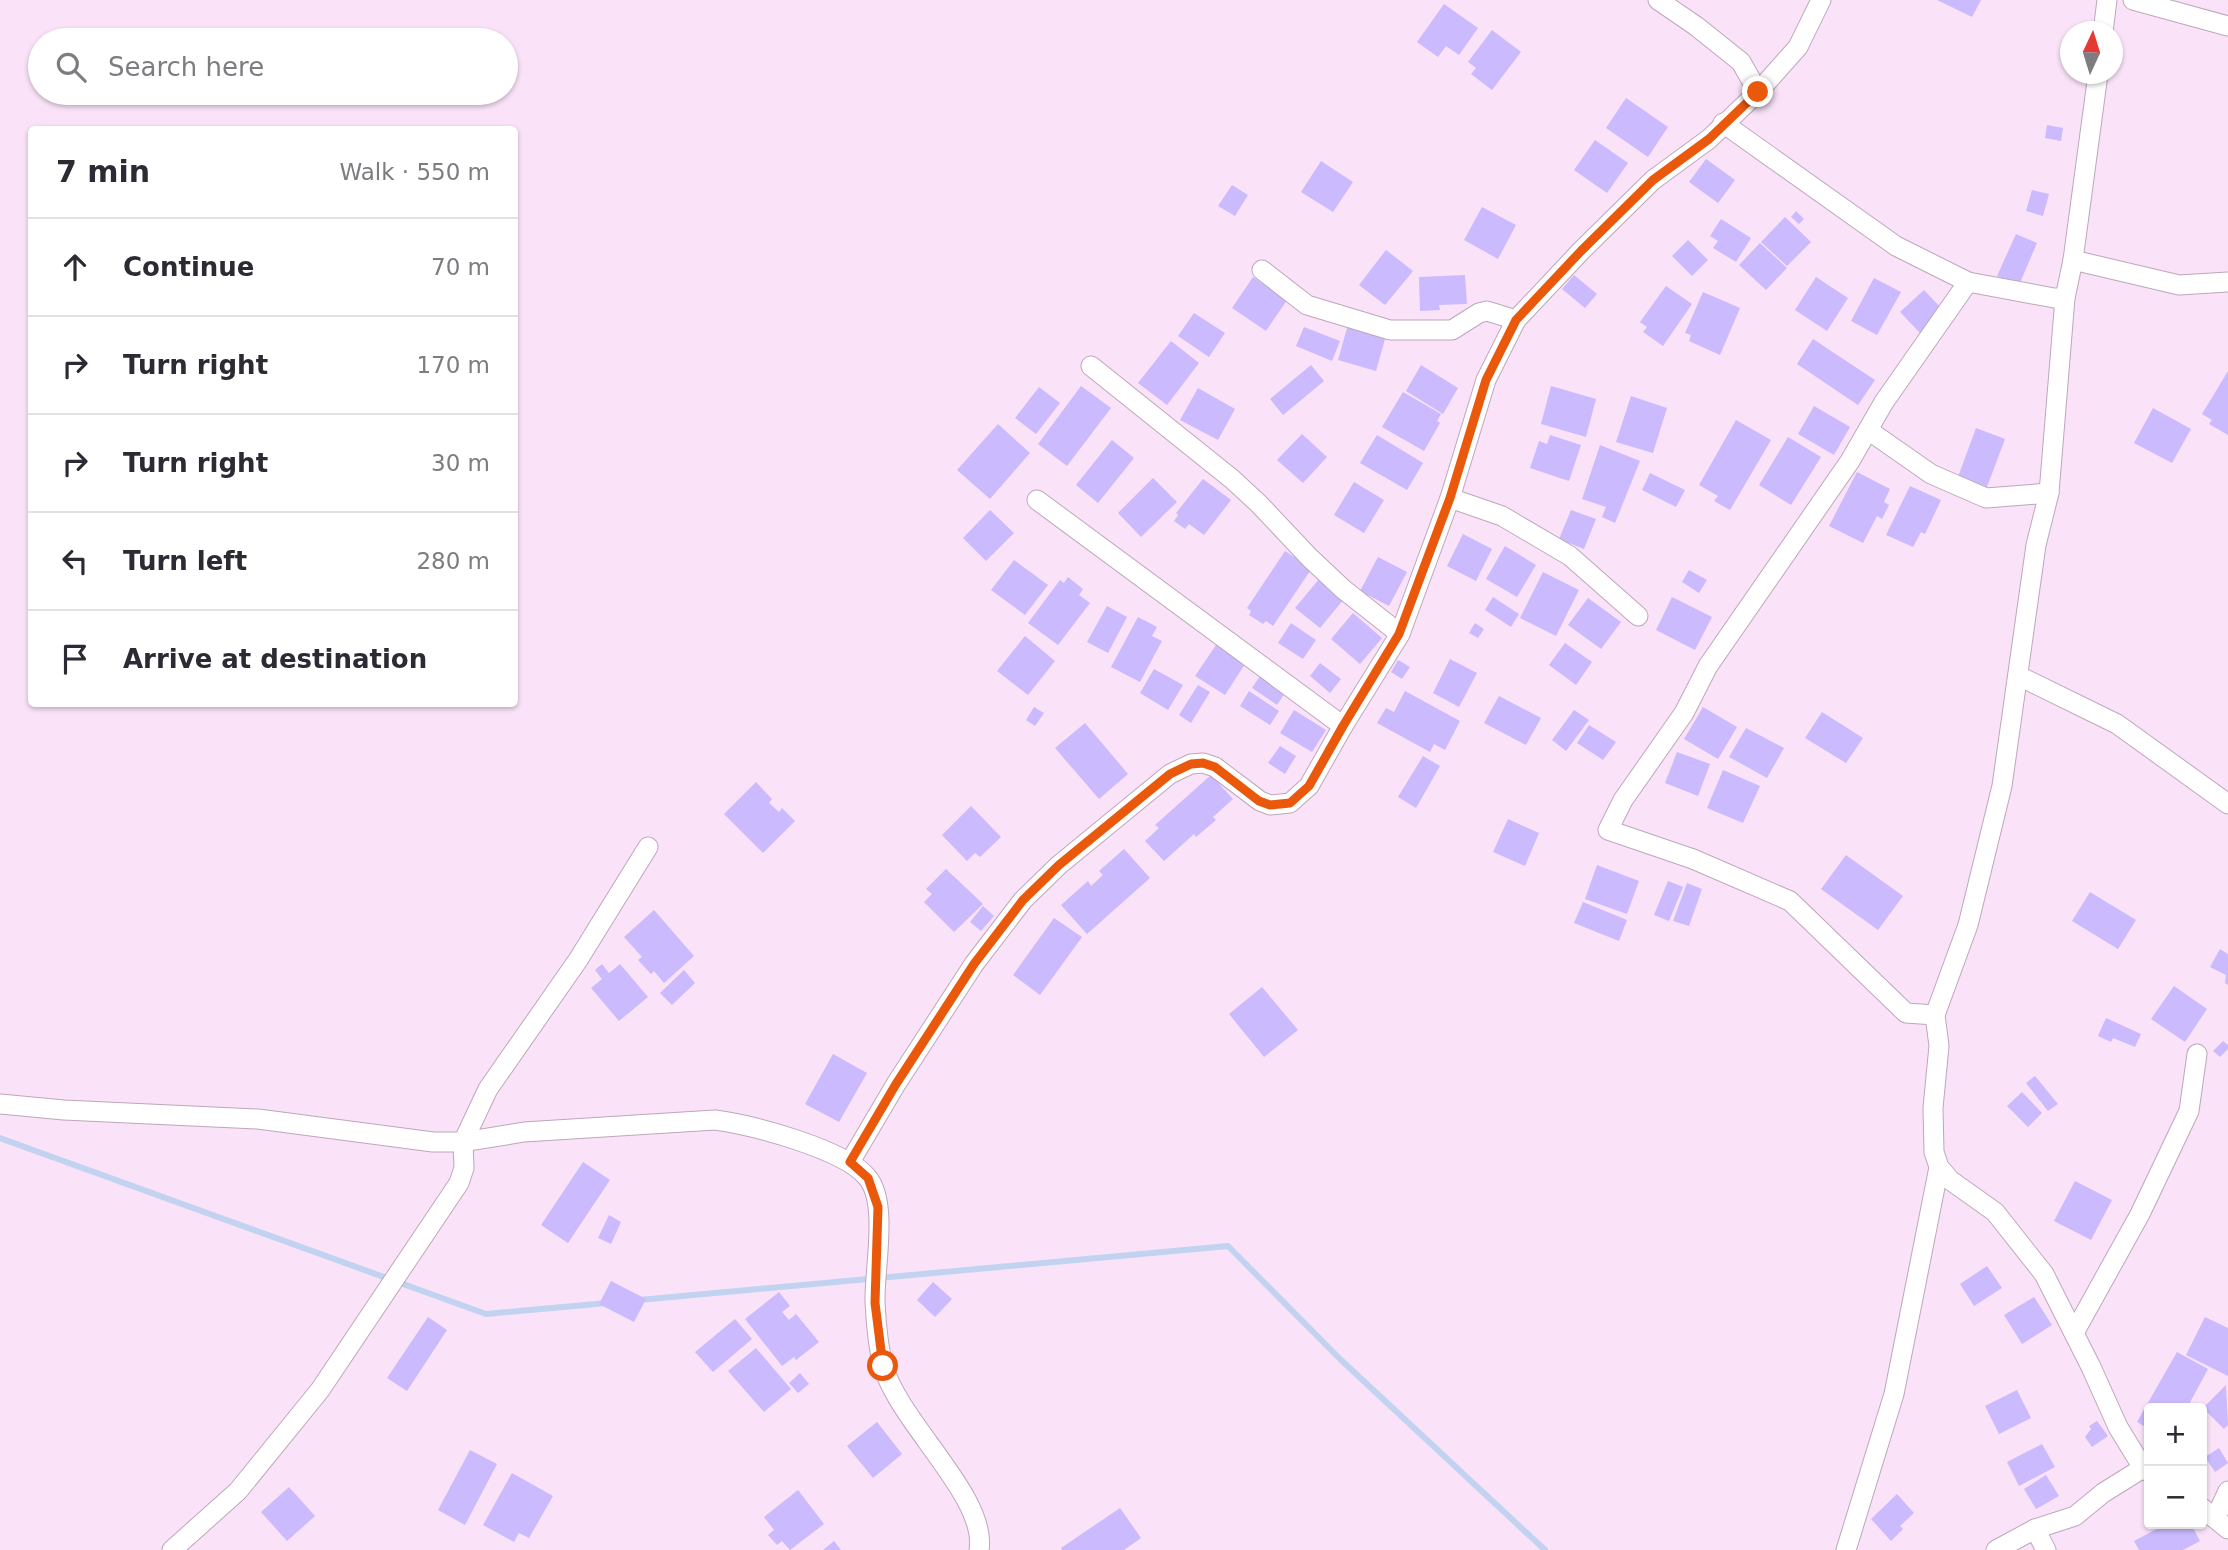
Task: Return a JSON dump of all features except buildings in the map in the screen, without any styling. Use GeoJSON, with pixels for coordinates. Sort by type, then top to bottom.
{"type":"FeatureCollection","features":[{"type":"Feature","properties":{"kind":"street"},"geometry":{"type":"LineString","coordinates":[[1658,0],[1741,62],[1758,92]]}},
{"type":"Feature","properties":{"kind":"street"},"geometry":{"type":"LineString","coordinates":[[850,1162],[896,1084],[974,964],[1023,900],[1059,865],[1170,774],[1191,764],[1203,763],[1215,767],[1259,801],[1270,805],[1290,803],[1309,786],[1399,634],[1450,498],[1486,380],[1516,320],[1653,180],[1709,139],[1758,92],[1798,47],[1821,0]]}},
{"type":"Feature","properties":{"kind":"street"},"geometry":{"type":"LineString","coordinates":[[2104,21],[2106,0]]}},
{"type":"Feature","properties":{"kind":"street"},"geometry":{"type":"LineString","coordinates":[[2133,0],[2228,26]]}},
{"type":"Feature","properties":{"kind":"street"},"geometry":{"type":"LineString","coordinates":[[2097,84],[2073,260],[2065,298],[2049,493],[2036,545],[2003,786],[1968,925],[1935,1015],[1939,1046],[1933,1108],[1934,1152],[1939,1167],[1950,1180],[1995,1212],[2044,1274],[2118,1427],[2144,1467]]}},
{"type":"Feature","properties":{"kind":"street"},"geometry":{"type":"LineString","coordinates":[[1723,123],[1895,246],[1968,282],[2065,298]]}},
{"type":"Feature","properties":{"kind":"street"},"geometry":{"type":"LineString","coordinates":[[2073,260],[2179,285],[2228,282]]}},
{"type":"Feature","properties":{"kind":"street"},"geometry":{"type":"LineString","coordinates":[[1262,270],[1307,305],[1390,330],[1452,330],[1487,311],[1516,320]]}},
{"type":"Feature","properties":{"kind":"street"},"geometry":{"type":"LineString","coordinates":[[1935,1015],[1906,1013],[1790,901],[1693,859],[1608,830],[1623,800],[1684,713],[1708,666],[1850,461],[1884,402],[1968,282]]}},
{"type":"Feature","properties":{"kind":"street"},"geometry":{"type":"LineString","coordinates":[[1091,366],[1232,479],[1343,589],[1399,634]]}},
{"type":"Feature","properties":{"kind":"street"},"geometry":{"type":"LineString","coordinates":[[1868,430],[1931,474],[1986,498],[2049,493]]}},
{"type":"Feature","properties":{"kind":"street"},"geometry":{"type":"LineString","coordinates":[[1450,498],[1502,516],[1570,556],[1638,616]]}},
{"type":"Feature","properties":{"kind":"street"},"geometry":{"type":"LineString","coordinates":[[1037,500],[1343,726]]}},
{"type":"Feature","properties":{"kind":"street"},"geometry":{"type":"LineString","coordinates":[[2019,676],[2117,724],[2228,804]]}},
{"type":"Feature","properties":{"kind":"street"},"geometry":{"type":"LineString","coordinates":[[172,1550],[237,1491],[320,1390],[459,1183],[464,1168],[463,1142],[488,1089],[578,960],[648,847]]}},
{"type":"Feature","properties":{"kind":"street"},"geometry":{"type":"LineString","coordinates":[[2074,1333],[2140,1214],[2189,1111],[2197,1054]]}},
{"type":"Feature","properties":{"kind":"street"},"geometry":{"type":"LineString","coordinates":[[0,1104],[64,1110],[258,1119],[433,1142],[463,1142],[524,1132],[715,1120],[745,1124],[850,1162],[868,1178],[878,1207],[875,1303],[883,1366],[905,1410],[971,1506],[979,1530],[979,1550]]}},
{"type":"Feature","properties":{"kind":"street"},"geometry":{"type":"LineString","coordinates":[[1846,1550],[1894,1395],[1939,1167]]}},
{"type":"Feature","properties":{"kind":"street"},"geometry":{"type":"LineString","coordinates":[[1996,1550],[2035,1529],[2075,1516],[2103,1493],[2144,1471]]}},
{"type":"Feature","properties":{"kind":"street"},"geometry":{"type":"LineString","coordinates":[[2215,1518],[2228,1491]]}},
{"type":"Feature","properties":{"kind":"street"},"geometry":{"type":"LineString","coordinates":[[2035,1529],[2046,1550]]}},
{"type":"Feature","properties":{"kind":"waterway"},"geometry":{"type":"LineString","coordinates":[[0,1138],[486,1314],[607,1303]]}},
{"type":"Feature","properties":{"kind":"waterway"},"geometry":{"type":"LineString","coordinates":[[639,1300],[1228,1246],[1340,1359],[1545,1550]]}},
{"type":"Feature","properties":{"kind":"route"},"geometry":{"type":"LineString","coordinates":[[883,1366],[875,1303],[878,1207],[868,1178],[850,1162],[896,1084],[974,964],[1023,900],[1059,865],[1170,774],[1191,764],[1203,763],[1215,767],[1259,801],[1270,805],[1290,803],[1309,786],[1399,634],[1450,498],[1486,380],[1516,320],[1653,180],[1709,139],[1758,92]]}}]}
